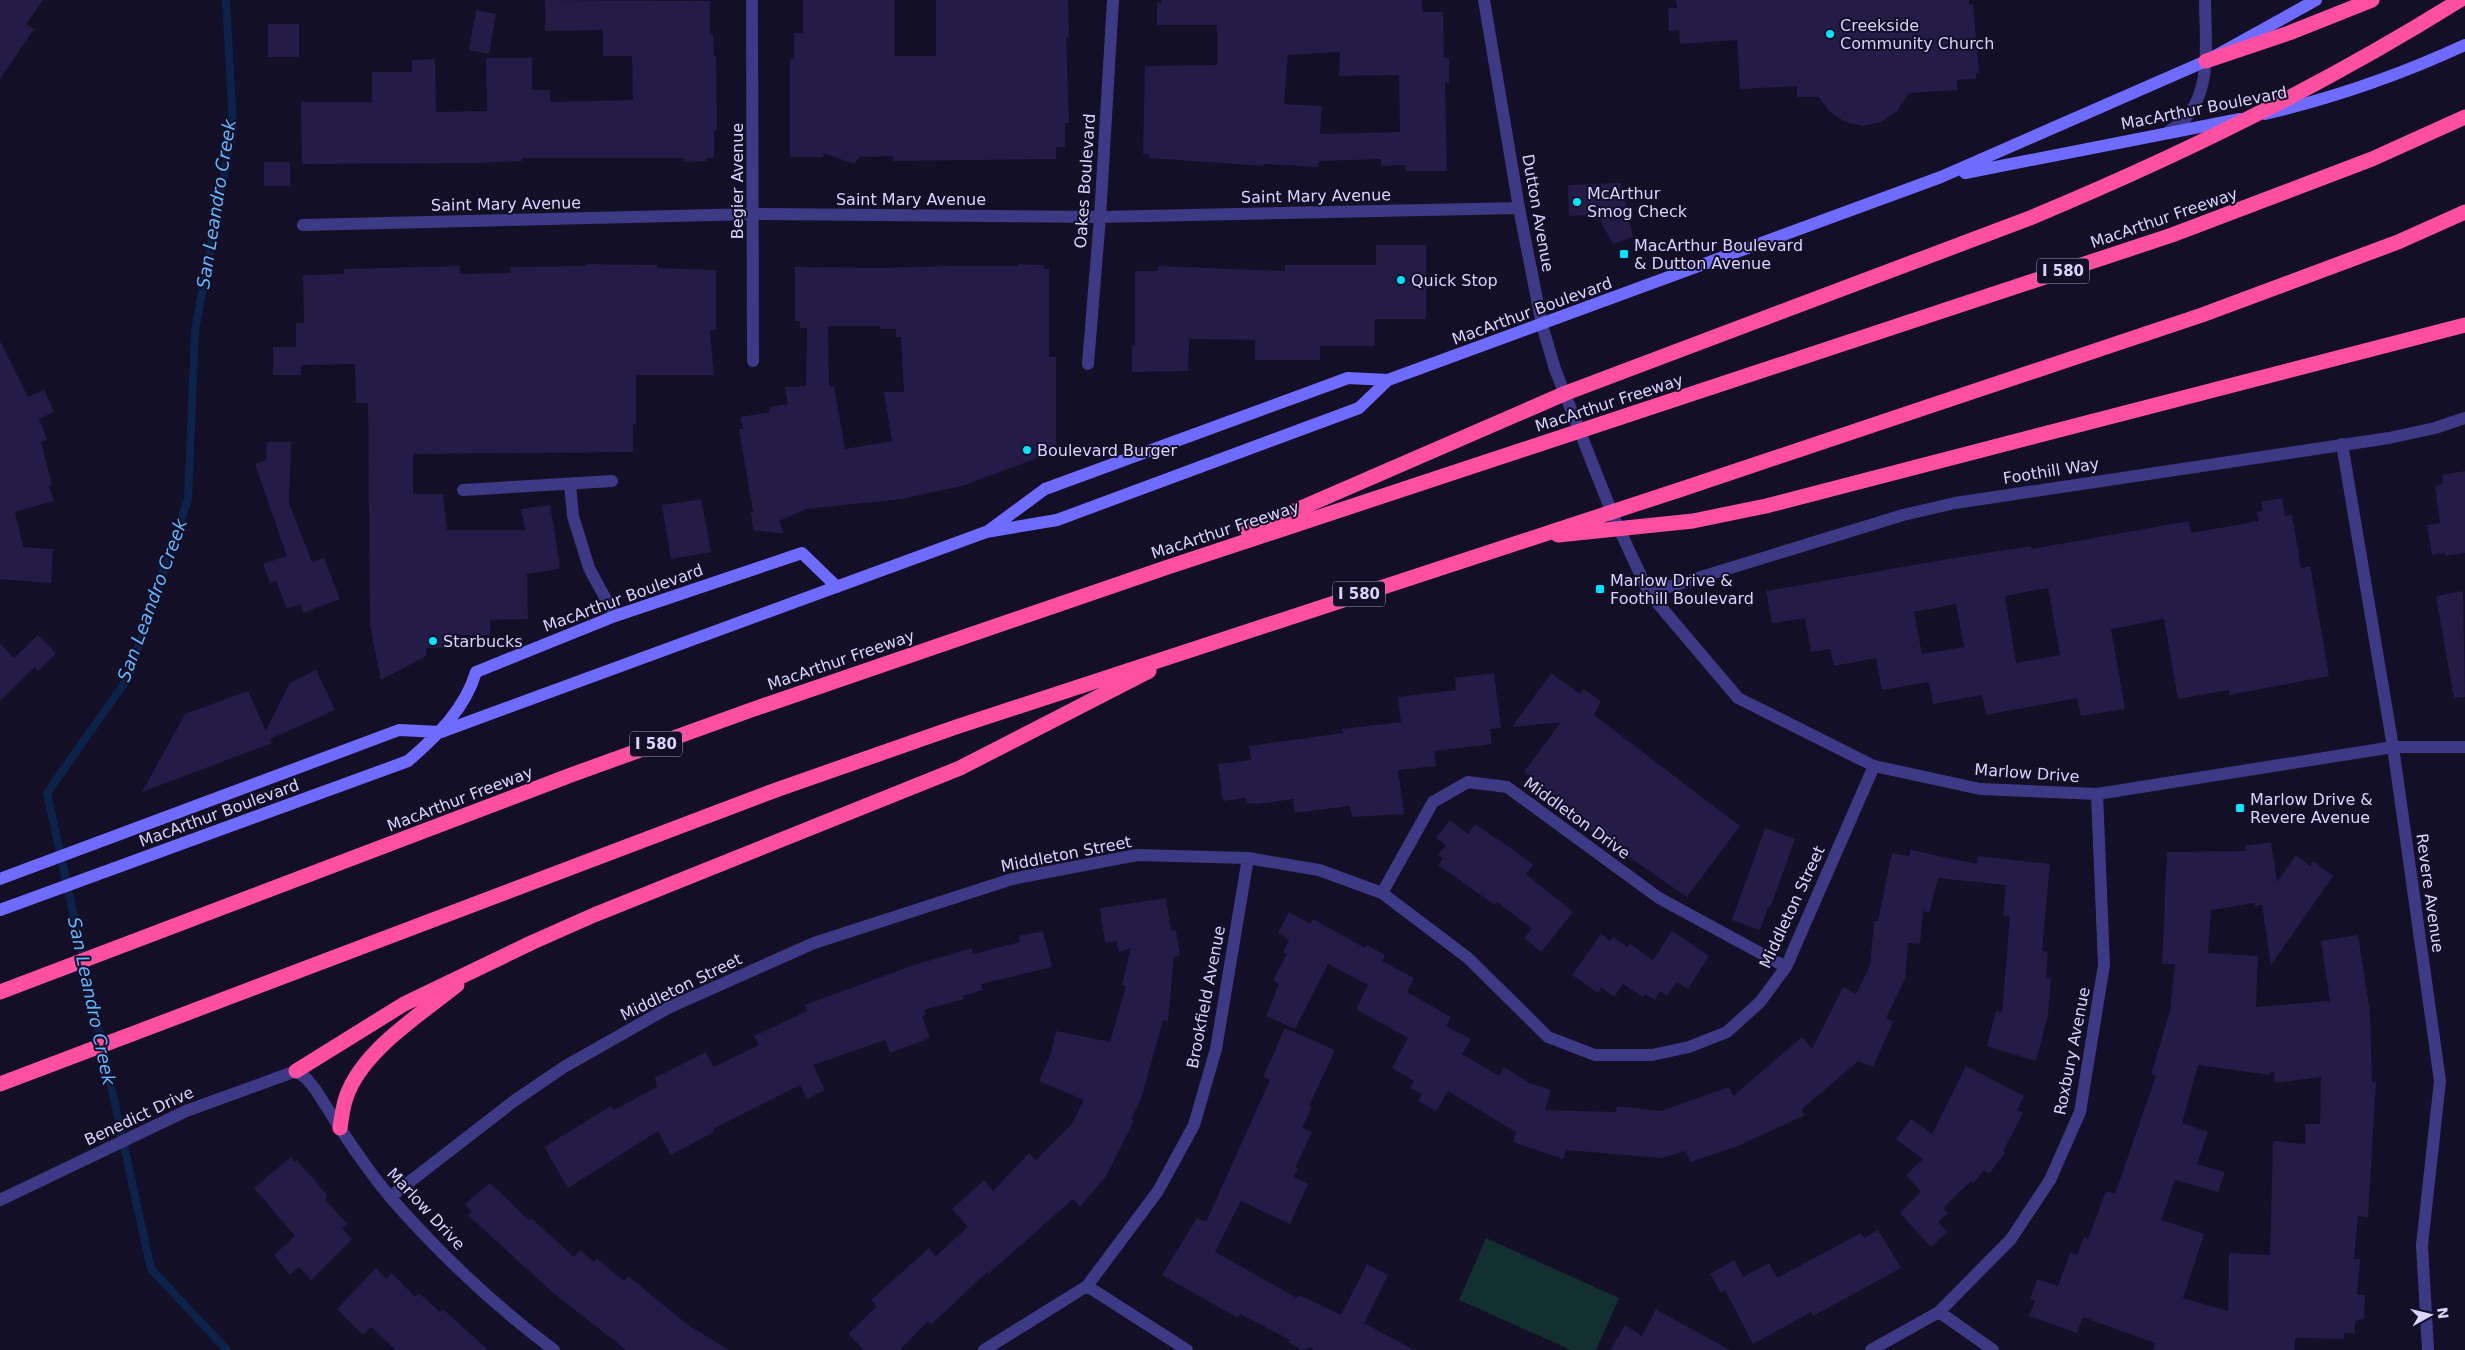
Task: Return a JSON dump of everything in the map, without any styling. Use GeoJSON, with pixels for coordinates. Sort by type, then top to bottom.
{"type":"FeatureCollection","features":[{"type":"Feature","properties":{"kind":"highway"},"geometry":{"type":"LineString","coordinates":[[2206,61],[2289,33],[2372,0]]}},
{"type":"Feature","properties":{"kind":"highway"},"geometry":{"type":"LineString","coordinates":[[1168,567],[1490,425],[1641,364],[2021,222],[2097,190],[2209,140],[2289,99],[2372,53],[2460,0]]}},
{"type":"Feature","properties":{"kind":"highway","name":"MacArthur Freeway"},"geometry":{"type":"LineString","coordinates":[[0,992],[571,775],[751,710],[1168,567],[2172,235],[2372,160],[2465,117]]}},
{"type":"Feature","properties":{"kind":"highway","name":"I 580"},"geometry":{"type":"LineString","coordinates":[[0,1084],[776,790],[1192,649],[1682,489],[2272,290],[2398,242],[2465,212]]}},
{"type":"Feature","properties":{"kind":"highway"},"geometry":{"type":"LineString","coordinates":[[1526,539],[1693,521],[1766,506],[2465,325]]}},
{"type":"Feature","properties":{"kind":"highway"},"geometry":{"type":"LineString","coordinates":[[296,1071],[404,1004],[481,967],[594,914],[960,768],[1192,649]]}},
{"type":"Feature","properties":{"kind":"highway"},"geometry":{"type":"LineString","coordinates":[[340,1128],[348,1090],[359,1071],[387,1041],[481,967]]}},
{"type":"Feature","properties":{"kind":"main road","name":"MacArthur Boulevard"},"geometry":{"type":"LineString","coordinates":[[986,532],[1045,489],[1348,378],[1388,380],[1941,177],[2206,61],[2316,0]]}},
{"type":"Feature","properties":{"kind":"main road","name":"MacArthur Boulevard"},"geometry":{"type":"LineString","coordinates":[[1941,177],[2248,118],[2341,94],[2385,80],[2465,45]]}},
{"type":"Feature","properties":{"kind":"main road","name":"MacArthur Boulevard"},"geometry":{"type":"LineString","coordinates":[[0,879],[399,730],[441,732],[986,532],[1057,520],[1359,408],[1388,380]]}},
{"type":"Feature","properties":{"kind":"main road","name":"MacArthur Boulevard"},"geometry":{"type":"LineString","coordinates":[[0,910],[408,761],[441,732],[471,690],[476,672],[615,616],[802,552],[837,587]]}},
{"type":"Feature","properties":{"kind":"street","name":"Begier Avenue"},"geometry":{"type":"LineString","coordinates":[[752,0],[753,361]]}},
{"type":"Feature","properties":{"kind":"street","name":"Oakes Boulevard"},"geometry":{"type":"LineString","coordinates":[[1088,364],[1100,217],[1113,0]]}},
{"type":"Feature","properties":{"kind":"street","name":"Dutton Avenue"},"geometry":{"type":"LineString","coordinates":[[1484,0],[1519,208],[1542,325],[1555,369],[1614,518],[1650,593]]}},
{"type":"Feature","properties":{"kind":"street"},"geometry":{"type":"LineString","coordinates":[[2167,133],[2185,120],[2196,104],[2202,85],[2206,61],[2205,0]]}},
{"type":"Feature","properties":{"kind":"street","name":"Saint Mary Avenue"},"geometry":{"type":"LineString","coordinates":[[303,225],[754,214],[1100,217],[1519,208]]}},
{"type":"Feature","properties":{"kind":"street","name":"Foothill Way"},"geometry":{"type":"LineString","coordinates":[[1650,593],[1903,515],[1955,503],[2388,438],[2435,428],[2465,418]]}},
{"type":"Feature","properties":{"kind":"street","name":"Revere Avenue"},"geometry":{"type":"LineString","coordinates":[[2342,444],[2393,747],[2440,1081],[2422,1245],[2428,1350]]}},
{"type":"Feature","properties":{"kind":"street"},"geometry":{"type":"LineString","coordinates":[[463,490],[612,481]]}},
{"type":"Feature","properties":{"kind":"street"},"geometry":{"type":"LineString","coordinates":[[570,484],[573,516],[589,568],[615,616]]}},
{"type":"Feature","properties":{"kind":"street","name":"Marlow Drive"},"geometry":{"type":"LineString","coordinates":[[1650,593],[1738,698],[1874,766],[1980,789],[2097,794],[2393,747],[2465,747]]}},
{"type":"Feature","properties":{"kind":"street","name":"Middleton Street"},"geometry":{"type":"LineString","coordinates":[[390,1197],[514,1101],[564,1067],[668,1008],[814,943],[1012,879],[1137,854],[1248,858],[1319,870],[1382,893],[1468,958],[1548,1037],[1595,1055],[1652,1056],[1689,1047],[1727,1032],[1760,1002],[1786,967],[1874,766]]}},
{"type":"Feature","properties":{"kind":"street","name":"Middleton Drive"},"geometry":{"type":"LineString","coordinates":[[1382,893],[1433,802],[1468,782],[1507,787],[1659,898],[1786,967]]}},
{"type":"Feature","properties":{"kind":"street","name":"Roxbury Avenue"},"geometry":{"type":"LineString","coordinates":[[1871,1350],[1939,1312],[2011,1239],[2050,1180],[2080,1112],[2104,965],[2097,794]]}},
{"type":"Feature","properties":{"kind":"street","name":"Brookfield Avenue"},"geometry":{"type":"LineString","coordinates":[[984,1350],[1087,1286],[1158,1191],[1194,1126],[1216,1049],[1248,858]]}},
{"type":"Feature","properties":{"kind":"street","name":"Marlow Drive"},"geometry":{"type":"LineString","coordinates":[[296,1071],[306,1078],[315,1089],[340,1128],[390,1197],[460,1268],[504,1309],[554,1350]]}},
{"type":"Feature","properties":{"kind":"street","name":"Benedict Drive"},"geometry":{"type":"LineString","coordinates":[[0,1200],[186,1111],[296,1071]]}},
{"type":"Feature","properties":{"kind":"street"},"geometry":{"type":"LineString","coordinates":[[1087,1286],[1187,1350]]}},
{"type":"Feature","properties":{"kind":"street"},"geometry":{"type":"LineString","coordinates":[[1939,1312],[1993,1350]]}},
{"type":"Feature","properties":{"kind":"green space"},"geometry":{"type":"Polygon","coordinates":[[[1486,1238],[1619,1298],[1596,1350],[1571,1350],[1459,1300],[1486,1238]]]}},
{"type":"Feature","properties":{"kind":"building"},"geometry":{"type":"Polygon","coordinates":[[[0,0],[43,0],[26,24],[34,29],[0,79],[0,0]]]}},
{"type":"Feature","properties":{"kind":"building"},"geometry":{"type":"Polygon","coordinates":[[[545,0],[710,1],[710,34],[713,34],[714,56],[716,56],[717,130],[714,130],[714,158],[707,158],[707,161],[684,162],[684,158],[522,158],[522,161],[481,163],[302,164],[301,102],[372,102],[372,72],[412,72],[412,60],[435,59],[436,112],[487,111],[486,58],[532,58],[532,90],[550,90],[550,102],[633,100],[632,56],[603,56],[603,30],[545,31],[545,0]]]}},
{"type":"Feature","properties":{"kind":"building"},"geometry":{"type":"Polygon","coordinates":[[[803,0],[895,0],[895,56],[936,56],[936,0],[1068,0],[1069,38],[1066,38],[1069,123],[1065,123],[1065,147],[1056,147],[1056,159],[893,161],[893,156],[860,157],[854,164],[823,153],[824,157],[790,157],[790,59],[794,59],[794,33],[803,33],[803,0]]]}},
{"type":"Feature","properties":{"kind":"building"},"geometry":{"type":"Polygon","coordinates":[[[1161,0],[1422,0],[1422,12],[1443,12],[1444,58],[1449,58],[1449,83],[1445,83],[1447,171],[1405,171],[1405,165],[1381,166],[1381,159],[1319,161],[1318,167],[1264,164],[1263,166],[1149,158],[1150,155],[1143,154],[1145,66],[1217,65],[1217,25],[1157,25],[1157,3],[1161,3],[1161,0]],[[1340,52],[1288,55],[1284,104],[1322,106],[1320,134],[1400,132],[1399,75],[1339,76],[1340,52]]]}},
{"type":"Feature","properties":{"kind":"building"},"geometry":{"type":"Polygon","coordinates":[[[1676,0],[1969,0],[1969,5],[1973,4],[1979,73],[1976,73],[1976,79],[1957,80],[1957,90],[1909,93],[1897,111],[1881,122],[1863,126],[1845,122],[1830,112],[1819,97],[1797,97],[1797,86],[1740,89],[1737,40],[1680,44],[1679,30],[1669,31],[1668,8],[1677,8],[1676,0]]]}},
{"type":"Feature","properties":{"kind":"building"},"geometry":{"type":"Polygon","coordinates":[[[476,10],[496,14],[489,54],[469,50],[476,10]]]}},
{"type":"Feature","properties":{"kind":"building"},"geometry":{"type":"Polygon","coordinates":[[[268,24],[299,24],[299,57],[268,57],[268,24]]]}},
{"type":"Feature","properties":{"kind":"building"},"geometry":{"type":"Polygon","coordinates":[[[264,162],[290,162],[290,186],[264,186],[264,162]]]}},
{"type":"Feature","properties":{"kind":"building"},"geometry":{"type":"Polygon","coordinates":[[[1621,183],[1633,237],[1613,244],[1597,215],[1569,216],[1568,185],[1621,183]]]}},
{"type":"Feature","properties":{"kind":"building"},"geometry":{"type":"Polygon","coordinates":[[[1376,245],[1426,245],[1426,319],[1375,319],[1375,346],[1320,346],[1320,360],[1255,360],[1255,340],[1189,339],[1188,371],[1132,372],[1132,345],[1135,346],[1135,271],[1158,271],[1158,266],[1285,271],[1285,265],[1376,265],[1376,245]]]}},
{"type":"Feature","properties":{"kind":"building"},"geometry":{"type":"Polygon","coordinates":[[[586,264],[657,265],[657,268],[716,270],[716,330],[710,330],[714,375],[636,375],[636,425],[633,424],[633,452],[413,454],[413,494],[443,494],[447,530],[525,530],[521,509],[550,505],[560,566],[558,569],[527,574],[528,619],[490,620],[490,635],[453,635],[453,648],[426,648],[426,656],[381,680],[370,625],[368,403],[356,403],[355,364],[301,365],[301,375],[273,375],[273,347],[296,347],[296,323],[304,323],[303,275],[344,274],[344,269],[460,266],[460,274],[511,273],[510,267],[586,266],[586,264]]]}},
{"type":"Feature","properties":{"kind":"building"},"geometry":{"type":"Polygon","coordinates":[[[1019,264],[1044,265],[1044,269],[1049,269],[1049,357],[1056,357],[1056,451],[965,485],[902,499],[806,509],[779,521],[784,534],[753,530],[751,512],[753,512],[739,429],[743,429],[741,417],[770,412],[770,407],[788,404],[785,387],[806,386],[807,328],[800,328],[800,321],[795,321],[795,267],[1019,266],[1019,264]],[[828,326],[829,386],[834,386],[845,449],[892,441],[884,392],[904,392],[901,337],[896,337],[896,329],[880,329],[880,326],[828,326]]]}},
{"type":"Feature","properties":{"kind":"building"},"geometry":{"type":"Polygon","coordinates":[[[0,341],[28,397],[44,390],[54,412],[39,419],[47,439],[41,442],[52,485],[49,486],[54,501],[15,512],[23,547],[53,549],[51,583],[0,579],[0,341]]]}},
{"type":"Feature","properties":{"kind":"building"},"geometry":{"type":"Polygon","coordinates":[[[267,442],[291,442],[289,503],[312,562],[324,558],[340,599],[303,613],[300,604],[287,609],[276,581],[270,583],[263,564],[287,556],[255,464],[266,460],[267,442]]]}},
{"type":"Feature","properties":{"kind":"building"},"geometry":{"type":"Polygon","coordinates":[[[2465,471],[2465,553],[2445,556],[2445,553],[2432,555],[2427,525],[2440,523],[2435,486],[2443,484],[2442,475],[2465,471]]]}},
{"type":"Feature","properties":{"kind":"building"},"geometry":{"type":"Polygon","coordinates":[[[2282,498],[2285,516],[2292,515],[2301,568],[2310,566],[2329,676],[2229,695],[2229,690],[2178,699],[2164,619],[2111,629],[2125,709],[2081,716],[2077,698],[1986,715],[1982,695],[1933,704],[1929,682],[1882,690],[1876,658],[1834,666],[1830,649],[1811,652],[1805,618],[1772,623],[1766,591],[1942,560],[2031,546],[2032,549],[2189,521],[2191,533],[2259,521],[2257,512],[2263,511],[2261,502],[2282,498]],[[2048,588],[2005,596],[2016,663],[2060,655],[2048,588]],[[1956,604],[1914,612],[1922,654],[1964,647],[1956,604]]]}},
{"type":"Feature","properties":{"kind":"building"},"geometry":{"type":"Polygon","coordinates":[[[701,499],[711,552],[671,559],[662,505],[701,499]]]}},
{"type":"Feature","properties":{"kind":"building"},"geometry":{"type":"Polygon","coordinates":[[[2463,591],[2465,697],[2454,698],[2436,596],[2463,591]]]}},
{"type":"Feature","properties":{"kind":"building"},"geometry":{"type":"Polygon","coordinates":[[[38,635],[56,653],[38,671],[35,667],[0,701],[0,643],[14,658],[38,635]]]}},
{"type":"Feature","properties":{"kind":"building"},"geometry":{"type":"Polygon","coordinates":[[[316,670],[335,710],[270,739],[272,743],[142,792],[185,714],[248,691],[266,731],[290,683],[316,670]]]}},
{"type":"Feature","properties":{"kind":"building"},"geometry":{"type":"Polygon","coordinates":[[[1494,673],[1501,728],[1490,729],[1492,744],[1434,751],[1436,766],[1398,770],[1404,814],[1352,817],[1350,806],[1295,813],[1293,799],[1257,804],[1247,803],[1246,798],[1223,801],[1218,764],[1251,760],[1249,746],[1343,733],[1342,729],[1401,722],[1398,697],[1456,690],[1455,678],[1494,673]]]}},
{"type":"Feature","properties":{"kind":"building"},"geometry":{"type":"Polygon","coordinates":[[[1551,673],[1580,694],[1583,689],[1601,701],[1594,715],[1740,826],[1687,897],[1565,813],[1570,807],[1524,772],[1561,722],[1512,727],[1551,673]]]}},
{"type":"Feature","properties":{"kind":"building"},"geometry":{"type":"Polygon","coordinates":[[[1450,820],[1468,834],[1475,824],[1515,851],[1533,865],[1526,874],[1573,912],[1541,952],[1524,938],[1532,929],[1497,902],[1495,905],[1438,865],[1443,859],[1438,855],[1446,845],[1436,838],[1450,820]]]}},
{"type":"Feature","properties":{"kind":"building"},"geometry":{"type":"Polygon","coordinates":[[[1765,828],[1795,839],[1760,930],[1732,920],[1765,828]]]}},
{"type":"Feature","properties":{"kind":"building"},"geometry":{"type":"Polygon","coordinates":[[[2271,842],[2277,882],[2296,855],[2310,866],[2313,861],[2333,876],[2271,965],[2262,905],[2255,906],[2255,903],[2211,910],[2208,953],[2258,956],[2256,1007],[2330,1001],[2321,941],[2358,935],[2370,1012],[2372,1082],[2376,1082],[2368,1217],[2358,1216],[2354,1259],[2360,1259],[2357,1295],[2365,1295],[2364,1319],[2355,1321],[2355,1333],[2344,1333],[2344,1339],[2295,1338],[2295,1350],[2153,1350],[2155,1343],[2083,1317],[2077,1333],[2029,1316],[2035,1301],[2030,1299],[2037,1279],[2058,1286],[2070,1253],[2077,1255],[2084,1237],[2088,1239],[2106,1191],[2115,1194],[2156,1076],[2151,1075],[2170,1011],[2175,964],[2162,964],[2167,852],[2246,851],[2245,846],[2271,842]],[[2198,1065],[2182,1123],[2208,1132],[2197,1164],[2225,1172],[2218,1192],[2175,1180],[2161,1220],[2204,1234],[2183,1298],[2228,1311],[2229,1253],[2270,1255],[2273,1141],[2305,1144],[2305,1124],[2320,1124],[2321,1077],[2274,1083],[2275,1073],[2271,1072],[2270,1075],[2198,1065]]]}},
{"type":"Feature","properties":{"kind":"building"},"geometry":{"type":"Polygon","coordinates":[[[1911,850],[1977,864],[1978,856],[2050,864],[2042,951],[2048,952],[2046,977],[2051,978],[2048,1015],[2036,1061],[1987,1046],[1996,1011],[2002,1012],[2010,916],[2003,916],[2006,885],[1938,878],[1929,913],[1923,911],[1920,944],[1908,943],[1905,979],[1886,1018],[1893,1022],[1873,1067],[1858,1061],[1801,1110],[1805,1115],[1738,1146],[1690,1162],[1686,1151],[1662,1158],[1566,1150],[1563,1159],[1513,1142],[1516,1132],[1448,1091],[1436,1111],[1418,1101],[1422,1094],[1410,1088],[1414,1081],[1392,1068],[1408,1038],[1356,1009],[1368,985],[1328,964],[1295,1029],[1266,1016],[1279,984],[1273,980],[1287,954],[1283,952],[1289,940],[1278,933],[1289,912],[1310,924],[1313,919],[1365,948],[1367,945],[1385,955],[1382,961],[1414,978],[1407,992],[1451,1017],[1446,1026],[1471,1039],[1462,1054],[1499,1076],[1504,1067],[1529,1083],[1551,1090],[1545,1110],[1616,1112],[1617,1106],[1661,1111],[1729,1087],[1733,1096],[1802,1037],[1812,1049],[1843,987],[1856,994],[1870,966],[1874,921],[1878,921],[1892,853],[1909,856],[1911,850]]]}},
{"type":"Feature","properties":{"kind":"building"},"geometry":{"type":"Polygon","coordinates":[[[1166,898],[1171,931],[1176,930],[1180,956],[1174,957],[1168,1021],[1163,1020],[1141,1099],[1131,1119],[1134,1121],[1106,1176],[1080,1207],[1073,1199],[988,1274],[987,1272],[936,1320],[931,1324],[928,1321],[900,1350],[864,1350],[848,1334],[877,1306],[871,1300],[929,1248],[936,1256],[968,1227],[952,1209],[984,1180],[993,1191],[1029,1153],[1036,1160],[1071,1125],[1084,1100],[1039,1081],[1051,1053],[1056,1031],[1110,1042],[1126,986],[1122,985],[1131,948],[1119,952],[1116,941],[1105,943],[1100,908],[1166,898]]]}},
{"type":"Feature","properties":{"kind":"building"},"geometry":{"type":"Polygon","coordinates":[[[1043,931],[1052,967],[981,984],[983,990],[963,996],[964,999],[924,1010],[926,1015],[922,1016],[930,1038],[890,1053],[885,1040],[813,1065],[825,1090],[807,1099],[800,1085],[713,1129],[714,1132],[671,1155],[658,1131],[568,1188],[544,1147],[611,1106],[614,1110],[657,1087],[655,1078],[706,1052],[714,1067],[759,1045],[754,1036],[807,1011],[805,1005],[911,966],[972,948],[973,954],[1020,942],[1019,936],[1043,931]]]}},
{"type":"Feature","properties":{"kind":"building"},"geometry":{"type":"Polygon","coordinates":[[[1672,931],[1709,956],[1688,989],[1677,982],[1667,996],[1660,991],[1655,1000],[1645,994],[1643,997],[1623,984],[1614,997],[1601,987],[1598,993],[1572,975],[1601,934],[1610,941],[1613,937],[1627,947],[1630,944],[1653,960],[1672,931]]]}},
{"type":"Feature","properties":{"kind":"building"},"geometry":{"type":"Polygon","coordinates":[[[1285,1028],[1335,1050],[1309,1106],[1312,1107],[1302,1128],[1312,1132],[1295,1168],[1298,1169],[1294,1177],[1308,1184],[1290,1224],[1241,1201],[1215,1252],[1297,1298],[1299,1295],[1341,1315],[1367,1264],[1388,1275],[1364,1323],[1414,1350],[1314,1350],[1310,1347],[1302,1350],[1288,1342],[1290,1340],[1240,1314],[1238,1318],[1162,1275],[1197,1218],[1206,1222],[1270,1080],[1263,1077],[1285,1028]]]}},
{"type":"Feature","properties":{"kind":"building"},"geometry":{"type":"Polygon","coordinates":[[[1966,1066],[2024,1096],[2017,1110],[2023,1113],[2003,1151],[2005,1153],[1989,1174],[1984,1170],[1974,1183],[1971,1181],[1943,1208],[1948,1213],[1938,1222],[1947,1232],[1931,1247],[1900,1213],[1921,1192],[1906,1175],[1923,1159],[1896,1139],[1911,1119],[1932,1134],[1966,1066]]]}},
{"type":"Feature","properties":{"kind":"building"},"geometry":{"type":"Polygon","coordinates":[[[291,1157],[295,1162],[297,1160],[328,1196],[325,1199],[347,1224],[342,1228],[352,1239],[311,1280],[299,1267],[290,1275],[274,1255],[295,1236],[254,1188],[291,1157]]]}},
{"type":"Feature","properties":{"kind":"building"},"geometry":{"type":"Polygon","coordinates":[[[490,1183],[529,1220],[531,1218],[574,1257],[580,1250],[594,1262],[597,1259],[624,1281],[628,1276],[688,1325],[729,1350],[626,1350],[551,1291],[468,1215],[472,1212],[465,1204],[490,1183]]]}},
{"type":"Feature","properties":{"kind":"building"},"geometry":{"type":"Polygon","coordinates":[[[1878,1230],[1901,1268],[1813,1316],[1811,1312],[1753,1344],[1725,1290],[1721,1293],[1710,1274],[1734,1260],[1743,1277],[1769,1263],[1777,1278],[1861,1233],[1864,1238],[1878,1230]]]}},
{"type":"Feature","properties":{"kind":"building"},"geometry":{"type":"Polygon","coordinates":[[[376,1268],[386,1279],[392,1273],[415,1297],[419,1293],[440,1312],[443,1309],[488,1350],[396,1350],[371,1327],[363,1335],[337,1309],[376,1268]]]}},
{"type":"Feature","properties":{"kind":"building"},"geometry":{"type":"Polygon","coordinates":[[[1656,1309],[1730,1350],[1610,1350],[1625,1325],[1642,1336],[1656,1309]]]}},
{"type":"Feature","properties":{"kind":"waterway","name":"San Leandro Creek"},"geometry":{"type":"LineString","coordinates":[[226,0],[233,127],[195,331],[188,499],[128,678],[47,793],[151,1269],[227,1350]]}},
{"type":"Feature","properties":{"kind":"place","name":"Creekside Community Church"},"geometry":{"type":"Point","coordinates":[1830,34]}},
{"type":"Feature","properties":{"kind":"place","name":"McArthur Smog Check"},"geometry":{"type":"Point","coordinates":[1577,202]}},
{"type":"Feature","properties":{"kind":"place","name":"MacArthur Boulevard & Dutton Avenue"},"geometry":{"type":"Point","coordinates":[1624,254]}},
{"type":"Feature","properties":{"kind":"place","name":"Quick Stop"},"geometry":{"type":"Point","coordinates":[1401,280]}},
{"type":"Feature","properties":{"kind":"place","name":"Boulevard Burger"},"geometry":{"type":"Point","coordinates":[1027,450]}},
{"type":"Feature","properties":{"kind":"place","name":"Marlow Drive & Foothill Boulevard"},"geometry":{"type":"Point","coordinates":[1600,589]}},
{"type":"Feature","properties":{"kind":"place","name":"Starbucks"},"geometry":{"type":"Point","coordinates":[433,641]}},
{"type":"Feature","properties":{"kind":"place","name":"Marlow Drive & Revere Avenue"},"geometry":{"type":"Point","coordinates":[2240,808]}}]}
